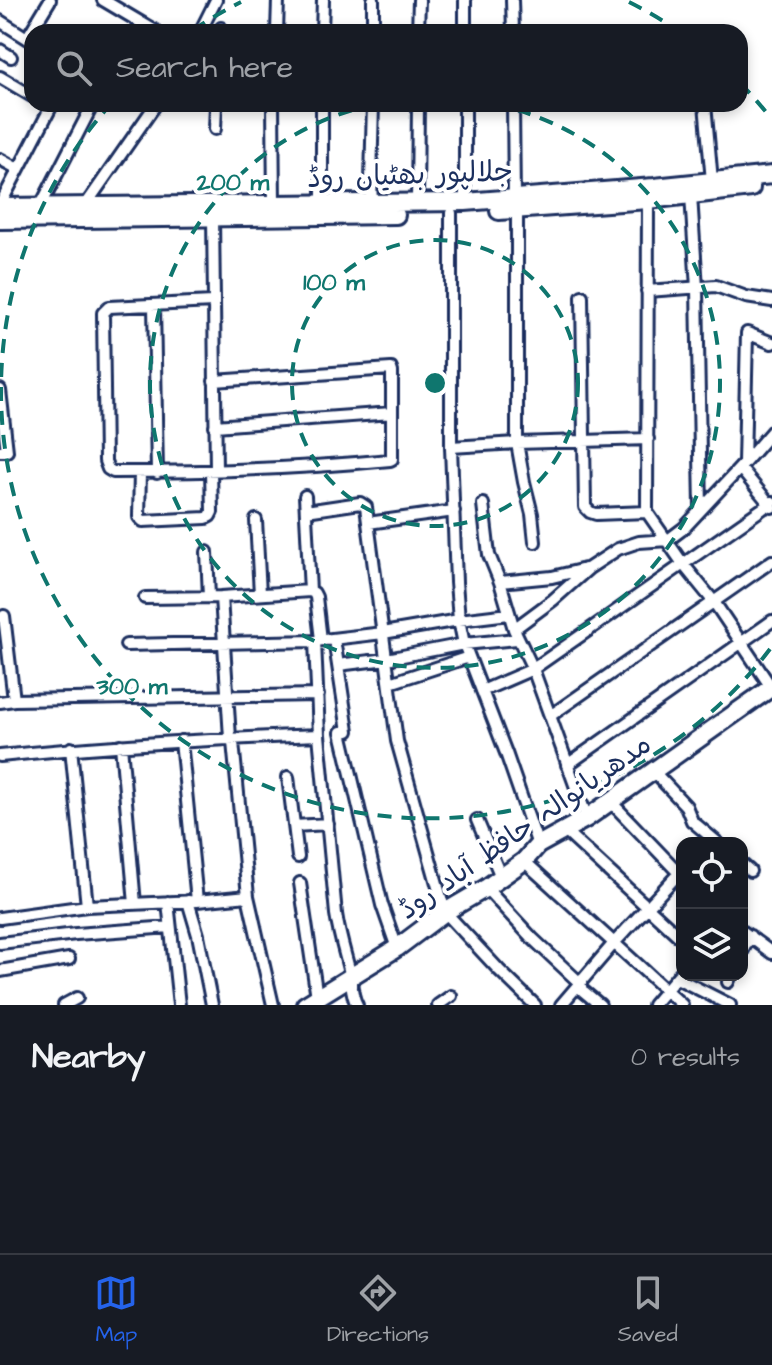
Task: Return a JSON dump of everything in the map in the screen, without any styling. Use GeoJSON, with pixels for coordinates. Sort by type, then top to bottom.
{"type":"FeatureCollection","features":[{"type":"Feature","properties":{"kind":"main road","name":"جلالپور بھٹیاں روڈ"},"geometry":{"type":"LineString","coordinates":[[516,205],[772,175]]}},
{"type":"Feature","properties":{"kind":"main road","name":"جلالپور بھٹیاں روڈ"},"geometry":{"type":"LineString","coordinates":[[0,220],[213,216],[648,200],[772,185]]}},
{"type":"Feature","properties":{"kind":"main road","name":"جلالپور بھٹیاں روڈ"},"geometry":{"type":"LineString","coordinates":[[0,206],[417,204],[458,208]]}},
{"type":"Feature","properties":{"kind":"main road","name":"مدھریانوالہ حافظ آباد روڈ"},"geometry":{"type":"LineString","coordinates":[[319,1000],[445,912],[486,888],[524,861],[538,845],[587,818],[772,687]]}},
{"type":"Feature","properties":{"kind":"street"},"geometry":{"type":"LineString","coordinates":[[38,24],[50,0]]}},
{"type":"Feature","properties":{"kind":"street"},"geometry":{"type":"LineString","coordinates":[[103,0],[141,24]]}},
{"type":"Feature","properties":{"kind":"street"},"geometry":{"type":"LineString","coordinates":[[204,24],[216,0]]}},
{"type":"Feature","properties":{"kind":"street"},"geometry":{"type":"LineString","coordinates":[[277,24],[278,0]]}},
{"type":"Feature","properties":{"kind":"street"},"geometry":{"type":"LineString","coordinates":[[322,24],[323,0]]}},
{"type":"Feature","properties":{"kind":"street"},"geometry":{"type":"LineString","coordinates":[[373,0],[373,24]]}},
{"type":"Feature","properties":{"kind":"street"},"geometry":{"type":"LineString","coordinates":[[418,24],[419,0]]}},
{"type":"Feature","properties":{"kind":"street"},"geometry":{"type":"LineString","coordinates":[[465,0],[465,24]]}},
{"type":"Feature","properties":{"kind":"street"},"geometry":{"type":"LineString","coordinates":[[512,0],[513,24]]}},
{"type":"Feature","properties":{"kind":"street"},"geometry":{"type":"LineString","coordinates":[[0,21],[24,35]]}},
{"type":"Feature","properties":{"kind":"street"},"geometry":{"type":"LineString","coordinates":[[0,50],[11,57]]}},
{"type":"Feature","properties":{"kind":"street"},"geometry":{"type":"LineString","coordinates":[[0,77],[24,91]]}},
{"type":"Feature","properties":{"kind":"street"},"geometry":{"type":"LineString","coordinates":[[0,206],[48,112]]}},
{"type":"Feature","properties":{"kind":"street"},"geometry":{"type":"LineString","coordinates":[[40,207],[89,112]]}},
{"type":"Feature","properties":{"kind":"street"},"geometry":{"type":"LineString","coordinates":[[85,206],[150,112]]}},
{"type":"Feature","properties":{"kind":"street"},"geometry":{"type":"LineString","coordinates":[[215,129],[216,112]]}},
{"type":"Feature","properties":{"kind":"street"},"geometry":{"type":"LineString","coordinates":[[273,112],[274,204]]}},
{"type":"Feature","properties":{"kind":"street"},"geometry":{"type":"LineString","coordinates":[[322,112],[322,204]]}},
{"type":"Feature","properties":{"kind":"street"},"geometry":{"type":"LineString","coordinates":[[372,204],[373,112]]}},
{"type":"Feature","properties":{"kind":"street"},"geometry":{"type":"LineString","coordinates":[[417,204],[418,112]]}},
{"type":"Feature","properties":{"kind":"street"},"geometry":{"type":"LineString","coordinates":[[464,112],[458,208],[451,447],[459,620],[464,644],[538,845]]}},
{"type":"Feature","properties":{"kind":"street"},"geometry":{"type":"LineString","coordinates":[[513,112],[517,443],[535,542]]}},
{"type":"Feature","properties":{"kind":"street"},"geometry":{"type":"LineString","coordinates":[[706,112],[712,181]]}},
{"type":"Feature","properties":{"kind":"street"},"geometry":{"type":"LineString","coordinates":[[0,159],[18,169]]}},
{"type":"Feature","properties":{"kind":"street"},"geometry":{"type":"LineString","coordinates":[[691,195],[697,288],[701,509]]}},
{"type":"Feature","properties":{"kind":"street"},"geometry":{"type":"LineString","coordinates":[[648,200],[647,512],[772,687]]}},
{"type":"Feature","properties":{"kind":"street"},"geometry":{"type":"LineString","coordinates":[[140,472],[139,517],[143,521],[210,516],[215,426],[213,216]]}},
{"type":"Feature","properties":{"kind":"street"},"geometry":{"type":"LineString","coordinates":[[647,291],[716,286],[746,297],[772,301]]}},
{"type":"Feature","properties":{"kind":"street"},"geometry":{"type":"LineString","coordinates":[[582,296],[585,507],[596,514],[647,512]]}},
{"type":"Feature","properties":{"kind":"street"},"geometry":{"type":"LineString","coordinates":[[213,302],[109,307],[103,313],[105,461],[108,469],[113,472],[157,473],[316,467],[390,460],[391,369],[214,381]]}},
{"type":"Feature","properties":{"kind":"street"},"geometry":{"type":"LineString","coordinates":[[154,305],[157,473]]}},
{"type":"Feature","properties":{"kind":"street"},"geometry":{"type":"LineString","coordinates":[[482,691],[533,669],[771,504],[742,466],[747,333],[772,343]]}},
{"type":"Feature","properties":{"kind":"street"},"geometry":{"type":"LineString","coordinates":[[0,390],[7,451],[0,451]]}},
{"type":"Feature","properties":{"kind":"street"},"geometry":{"type":"LineString","coordinates":[[215,426],[392,413]]}},
{"type":"Feature","properties":{"kind":"street"},"geometry":{"type":"LineString","coordinates":[[338,665],[387,659],[516,634],[589,568],[618,549],[639,542],[668,540],[684,528],[772,431]]}},
{"type":"Feature","properties":{"kind":"street"},"geometry":{"type":"LineString","coordinates":[[451,447],[648,439]]}},
{"type":"Feature","properties":{"kind":"street"},"geometry":{"type":"LineString","coordinates":[[305,496],[310,591]]}},
{"type":"Feature","properties":{"kind":"street"},"geometry":{"type":"LineString","coordinates":[[306,511],[360,503],[366,507],[397,741],[445,912],[535,1005]]}},
{"type":"Feature","properties":{"kind":"street"},"geometry":{"type":"LineString","coordinates":[[483,504],[489,555],[587,818]]}},
{"type":"Feature","properties":{"kind":"street"},"geometry":{"type":"LineString","coordinates":[[368,523],[454,511]]}},
{"type":"Feature","properties":{"kind":"street"},"geometry":{"type":"LineString","coordinates":[[256,520],[260,594]]}},
{"type":"Feature","properties":{"kind":"street"},"geometry":{"type":"LineString","coordinates":[[207,552],[224,642],[230,738],[233,742],[248,896],[273,1005]]}},
{"type":"Feature","properties":{"kind":"street"},"geometry":{"type":"LineString","coordinates":[[550,716],[772,561]]}},
{"type":"Feature","properties":{"kind":"street"},"geometry":{"type":"LineString","coordinates":[[500,582],[552,577],[589,568]]}},
{"type":"Feature","properties":{"kind":"street"},"geometry":{"type":"LineString","coordinates":[[145,598],[314,593],[319,735],[339,938],[351,976],[353,1000],[357,1005]]}},
{"type":"Feature","properties":{"kind":"street"},"geometry":{"type":"LineString","coordinates":[[126,645],[318,641],[509,614]]}},
{"type":"Feature","properties":{"kind":"street"},"geometry":{"type":"LineString","coordinates":[[4,616],[14,700]]}},
{"type":"Feature","properties":{"kind":"street"},"geometry":{"type":"LineString","coordinates":[[567,765],[772,621]]}},
{"type":"Feature","properties":{"kind":"street"},"geometry":{"type":"LineString","coordinates":[[334,639],[348,731],[341,732],[382,905],[397,948]]}},
{"type":"Feature","properties":{"kind":"street"},"geometry":{"type":"LineString","coordinates":[[390,683],[469,657]]}},
{"type":"Feature","properties":{"kind":"street"},"geometry":{"type":"LineString","coordinates":[[0,702],[318,695]]}},
{"type":"Feature","properties":{"kind":"street"},"geometry":{"type":"LineString","coordinates":[[0,756],[71,748],[319,735]]}},
{"type":"Feature","properties":{"kind":"street"},"geometry":{"type":"LineString","coordinates":[[181,741],[193,901],[212,1005]]}},
{"type":"Feature","properties":{"kind":"street"},"geometry":{"type":"LineString","coordinates":[[121,745],[135,904]]}},
{"type":"Feature","properties":{"kind":"street"},"geometry":{"type":"LineString","coordinates":[[71,748],[87,906]]}},
{"type":"Feature","properties":{"kind":"street"},"geometry":{"type":"LineString","coordinates":[[653,771],[686,806],[692,821],[707,837]]}},
{"type":"Feature","properties":{"kind":"street"},"geometry":{"type":"LineString","coordinates":[[288,777],[298,857]]}},
{"type":"Feature","properties":{"kind":"street"},"geometry":{"type":"LineString","coordinates":[[610,801],[676,871]]}},
{"type":"Feature","properties":{"kind":"street"},"geometry":{"type":"LineString","coordinates":[[477,820],[501,877]]}},
{"type":"Feature","properties":{"kind":"street"},"geometry":{"type":"LineString","coordinates":[[294,826],[328,824]]}},
{"type":"Feature","properties":{"kind":"street"},"geometry":{"type":"LineString","coordinates":[[565,831],[676,933]]}},
{"type":"Feature","properties":{"kind":"street"},"geometry":{"type":"LineString","coordinates":[[524,861],[682,1005]]}},
{"type":"Feature","properties":{"kind":"street"},"geometry":{"type":"LineString","coordinates":[[561,1005],[615,942],[676,879]]}},
{"type":"Feature","properties":{"kind":"street"},"geometry":{"type":"LineString","coordinates":[[300,883],[319,1000]]}},
{"type":"Feature","properties":{"kind":"street"},"geometry":{"type":"LineString","coordinates":[[486,888],[532,938],[580,983],[582,990],[600,1005]]}},
{"type":"Feature","properties":{"kind":"street"},"geometry":{"type":"LineString","coordinates":[[0,918],[87,906],[248,896]]}},
{"type":"Feature","properties":{"kind":"street"},"geometry":{"type":"LineString","coordinates":[[168,902],[179,1005]]}},
{"type":"Feature","properties":{"kind":"street"},"geometry":{"type":"LineString","coordinates":[[0,943],[170,927]]}},
{"type":"Feature","properties":{"kind":"street"},"geometry":{"type":"LineString","coordinates":[[748,935],[772,953]]}},
{"type":"Feature","properties":{"kind":"street"},"geometry":{"type":"LineString","coordinates":[[0,971],[69,959]]}},
{"type":"Feature","properties":{"kind":"street"},"geometry":{"type":"LineString","coordinates":[[653,1005],[676,978]]}},
{"type":"Feature","properties":{"kind":"street"},"geometry":{"type":"LineString","coordinates":[[689,981],[730,1005]]}},
{"type":"Feature","properties":{"kind":"street"},"geometry":{"type":"LineString","coordinates":[[438,1005],[451,996]]}},
{"type":"Feature","properties":{"kind":"street"},"geometry":{"type":"LineString","coordinates":[[64,1005],[77,998]]}}]}
